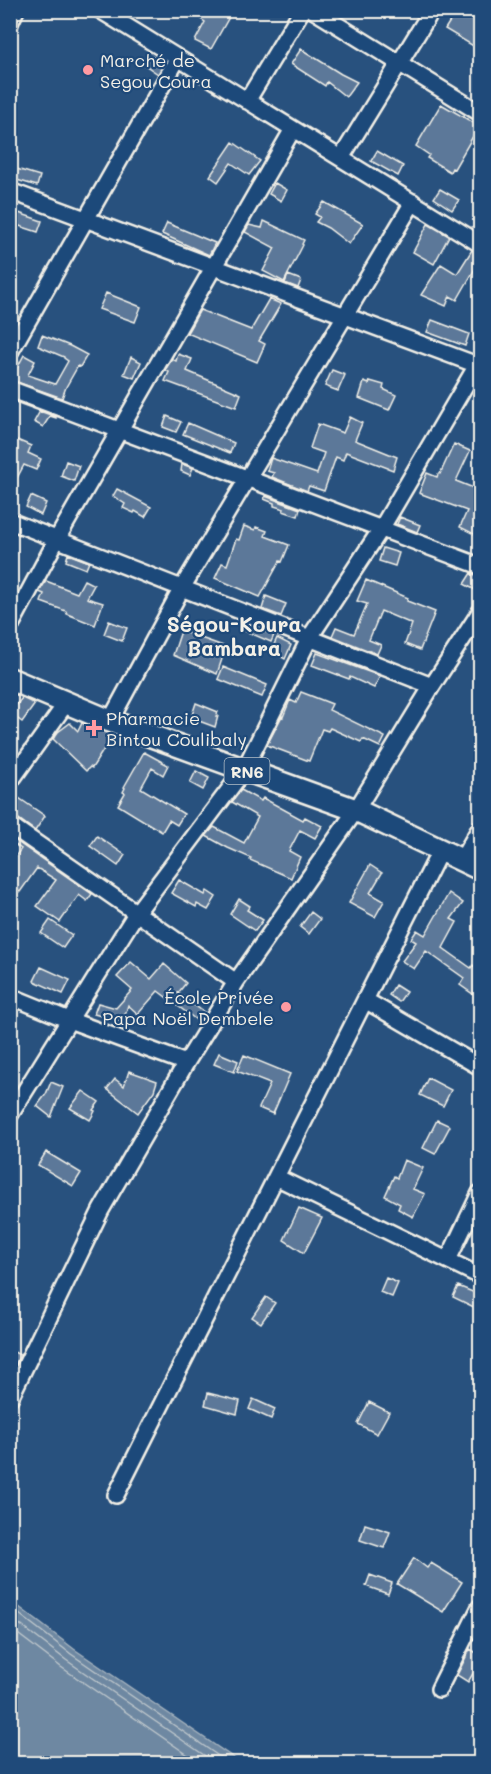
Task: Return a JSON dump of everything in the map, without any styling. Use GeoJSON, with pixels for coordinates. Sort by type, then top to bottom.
{"type":"FeatureCollection","features":[{"type":"Feature","properties":{"kind":"highway","name":"RN6"},"geometry":{"type":"LineString","coordinates":[[10,679],[110,721],[356,810],[471,865]]}},
{"type":"Feature","properties":{"kind":"street"},"geometry":{"type":"LineString","coordinates":[[10,22],[16,10]]}},
{"type":"Feature","properties":{"kind":"street"},"geometry":{"type":"LineString","coordinates":[[100,10],[413,202],[478,238]]}},
{"type":"Feature","properties":{"kind":"street"},"geometry":{"type":"LineString","coordinates":[[247,101],[302,10]]}},
{"type":"Feature","properties":{"kind":"street"},"geometry":{"type":"LineString","coordinates":[[313,10],[480,113]]}},
{"type":"Feature","properties":{"kind":"street"},"geometry":{"type":"LineString","coordinates":[[341,158],[432,10]]}},
{"type":"Feature","properties":{"kind":"street"},"geometry":{"type":"LineString","coordinates":[[10,352],[178,58]]}},
{"type":"Feature","properties":{"kind":"street"},"geometry":{"type":"LineString","coordinates":[[10,627],[57,539],[293,129]]}},
{"type":"Feature","properties":{"kind":"street"},"geometry":{"type":"LineString","coordinates":[[10,191],[479,363],[381,529],[310,638],[244,770],[137,912],[10,1115]]}},
{"type":"Feature","properties":{"kind":"street"},"geometry":{"type":"LineString","coordinates":[[110,721],[182,588],[413,202]]}},
{"type":"Feature","properties":{"kind":"street"},"geometry":{"type":"LineString","coordinates":[[10,389],[480,566]]}},
{"type":"Feature","properties":{"kind":"street"},"geometry":{"type":"LineString","coordinates":[[10,521],[432,686]]}},
{"type":"Feature","properties":{"kind":"street"},"geometry":{"type":"LineString","coordinates":[[10,1398],[101,1210],[186,1063],[236,982],[356,810],[480,612]]}},
{"type":"Feature","properties":{"kind":"street"},"geometry":{"type":"LineString","coordinates":[[10,782],[67,702]]}},
{"type":"Feature","properties":{"kind":"street"},"geometry":{"type":"LineString","coordinates":[[10,825],[236,982]]}},
{"type":"Feature","properties":{"kind":"street"},"geometry":{"type":"LineString","coordinates":[[471,865],[480,828]]}},
{"type":"Feature","properties":{"kind":"street"},"geometry":{"type":"LineString","coordinates":[[116,1495],[440,851]]}},
{"type":"Feature","properties":{"kind":"street"},"geometry":{"type":"LineString","coordinates":[[10,996],[186,1063]]}},
{"type":"Feature","properties":{"kind":"street"},"geometry":{"type":"LineString","coordinates":[[365,1000],[480,1066]]}},
{"type":"Feature","properties":{"kind":"street"},"geometry":{"type":"LineString","coordinates":[[276,1177],[480,1276]]}},
{"type":"Feature","properties":{"kind":"street"},"geometry":{"type":"LineString","coordinates":[[448,1260],[480,1193]]}},
{"type":"Feature","properties":{"kind":"street"},"geometry":{"type":"LineString","coordinates":[[439,1689],[480,1607]]}},
{"type":"Feature","properties":{"kind":"water"},"geometry":{"type":"Polygon","coordinates":[[[10,1600],[74,1649],[241,1763],[11,1763],[10,1600]]]}},
{"type":"Feature","properties":{"kind":"building"},"geometry":{"type":"Polygon","coordinates":[[[188,10],[233,10],[211,49],[195,41],[205,22],[188,10]]]}},
{"type":"Feature","properties":{"kind":"building"},"geometry":{"type":"Polygon","coordinates":[[[457,10],[473,10],[480,15],[480,50],[445,29],[457,10]]]}},
{"type":"Feature","properties":{"kind":"building"},"geometry":{"type":"Polygon","coordinates":[[[301,49],[357,82],[346,97],[327,82],[325,86],[291,64],[301,49]]]}},
{"type":"Feature","properties":{"kind":"building"},"geometry":{"type":"Polygon","coordinates":[[[151,56],[164,63],[158,74],[145,65],[151,56]]]}},
{"type":"Feature","properties":{"kind":"building"},"geometry":{"type":"Polygon","coordinates":[[[441,104],[479,126],[450,172],[427,158],[429,155],[416,146],[441,104]]]}},
{"type":"Feature","properties":{"kind":"building"},"geometry":{"type":"Polygon","coordinates":[[[233,142],[260,161],[249,175],[231,163],[218,182],[210,176],[233,142]]]}},
{"type":"Feature","properties":{"kind":"building"},"geometry":{"type":"Polygon","coordinates":[[[377,151],[403,166],[398,176],[371,161],[377,151]]]}},
{"type":"Feature","properties":{"kind":"building"},"geometry":{"type":"Polygon","coordinates":[[[10,167],[40,176],[37,186],[10,178],[10,167]]]}},
{"type":"Feature","properties":{"kind":"building"},"geometry":{"type":"Polygon","coordinates":[[[275,183],[287,190],[281,201],[269,194],[275,183]]]}},
{"type":"Feature","properties":{"kind":"building"},"geometry":{"type":"Polygon","coordinates":[[[440,189],[459,200],[452,210],[434,198],[440,189]]]}},
{"type":"Feature","properties":{"kind":"building"},"geometry":{"type":"Polygon","coordinates":[[[324,202],[363,224],[349,244],[316,222],[320,217],[315,214],[324,202]]]}},
{"type":"Feature","properties":{"kind":"building"},"geometry":{"type":"Polygon","coordinates":[[[10,210],[42,221],[38,232],[10,223],[10,210]]]}},
{"type":"Feature","properties":{"kind":"building"},"geometry":{"type":"Polygon","coordinates":[[[264,221],[304,240],[284,282],[263,271],[275,248],[245,232],[249,225],[262,228],[264,221]]]}},
{"type":"Feature","properties":{"kind":"building"},"geometry":{"type":"Polygon","coordinates":[[[167,223],[215,243],[209,255],[162,234],[167,223]]]}},
{"type":"Feature","properties":{"kind":"building"},"geometry":{"type":"Polygon","coordinates":[[[428,224],[449,236],[434,264],[413,252],[428,224]]]}},
{"type":"Feature","properties":{"kind":"building"},"geometry":{"type":"Polygon","coordinates":[[[472,250],[480,254],[480,260],[457,300],[450,296],[446,306],[421,295],[441,264],[457,274],[472,250]]]}},
{"type":"Feature","properties":{"kind":"building"},"geometry":{"type":"Polygon","coordinates":[[[288,275],[301,280],[298,288],[285,283],[288,275]]]}},
{"type":"Feature","properties":{"kind":"building"},"geometry":{"type":"Polygon","coordinates":[[[106,293],[141,307],[135,322],[99,309],[106,293]]]}},
{"type":"Feature","properties":{"kind":"building"},"geometry":{"type":"Polygon","coordinates":[[[269,299],[281,304],[259,341],[265,344],[257,362],[187,333],[200,310],[251,330],[269,299]]]}},
{"type":"Feature","properties":{"kind":"building"},"geometry":{"type":"Polygon","coordinates":[[[432,320],[469,334],[465,346],[427,332],[432,320]]]}},
{"type":"Feature","properties":{"kind":"building"},"geometry":{"type":"Polygon","coordinates":[[[42,335],[87,355],[80,367],[78,366],[62,398],[11,380],[14,370],[24,355],[35,361],[28,375],[55,384],[68,361],[38,346],[42,335]]]}},
{"type":"Feature","properties":{"kind":"building"},"geometry":{"type":"Polygon","coordinates":[[[178,354],[192,359],[187,371],[241,394],[236,407],[165,381],[169,372],[165,370],[172,359],[176,361],[178,354]]]}},
{"type":"Feature","properties":{"kind":"building"},"geometry":{"type":"Polygon","coordinates":[[[131,357],[141,362],[134,378],[124,374],[131,357]]]}},
{"type":"Feature","properties":{"kind":"building"},"geometry":{"type":"Polygon","coordinates":[[[332,370],[345,375],[338,391],[325,386],[332,370]]]}},
{"type":"Feature","properties":{"kind":"building"},"geometry":{"type":"Polygon","coordinates":[[[370,381],[384,385],[383,389],[396,395],[389,410],[359,398],[364,382],[369,384],[370,381]]]}},
{"type":"Feature","properties":{"kind":"building"},"geometry":{"type":"Polygon","coordinates":[[[40,411],[56,418],[50,416],[43,427],[34,422],[40,411]]]}},
{"type":"Feature","properties":{"kind":"building"},"geometry":{"type":"Polygon","coordinates":[[[167,416],[181,422],[176,432],[163,427],[167,416]]]}},
{"type":"Feature","properties":{"kind":"building"},"geometry":{"type":"Polygon","coordinates":[[[350,417],[362,423],[355,440],[397,457],[393,470],[346,452],[343,460],[336,457],[324,491],[309,486],[307,491],[272,477],[274,473],[267,471],[271,458],[317,474],[324,453],[310,448],[318,424],[343,433],[350,417]]]}},
{"type":"Feature","properties":{"kind":"building"},"geometry":{"type":"Polygon","coordinates":[[[188,423],[234,443],[230,453],[183,434],[188,423]]]}},
{"type":"Feature","properties":{"kind":"building"},"geometry":{"type":"Polygon","coordinates":[[[10,437],[31,446],[28,453],[41,459],[36,470],[24,465],[10,491],[10,437]]]}},
{"type":"Feature","properties":{"kind":"building"},"geometry":{"type":"Polygon","coordinates":[[[454,444],[470,451],[456,481],[476,489],[474,495],[480,498],[480,537],[460,527],[467,511],[419,493],[427,473],[437,477],[440,474],[454,444]]]}},
{"type":"Feature","properties":{"kind":"building"},"geometry":{"type":"Polygon","coordinates":[[[66,461],[79,466],[74,481],[61,476],[66,461]]]}},
{"type":"Feature","properties":{"kind":"building"},"geometry":{"type":"Polygon","coordinates":[[[182,464],[193,468],[190,475],[181,471],[182,464]]]}},
{"type":"Feature","properties":{"kind":"building"},"geometry":{"type":"Polygon","coordinates":[[[117,489],[151,507],[145,517],[123,508],[125,504],[113,496],[117,489]]]}},
{"type":"Feature","properties":{"kind":"building"},"geometry":{"type":"Polygon","coordinates":[[[31,496],[46,503],[41,515],[26,507],[31,496]]]}},
{"type":"Feature","properties":{"kind":"building"},"geometry":{"type":"Polygon","coordinates":[[[265,496],[300,509],[298,516],[274,506],[274,503],[264,499],[265,496]]]}},
{"type":"Feature","properties":{"kind":"building"},"geometry":{"type":"Polygon","coordinates":[[[400,517],[420,525],[417,532],[397,524],[400,517]]]}},
{"type":"Feature","properties":{"kind":"building"},"geometry":{"type":"Polygon","coordinates":[[[244,526],[267,531],[265,536],[289,545],[282,562],[280,561],[260,597],[215,578],[222,563],[227,565],[236,539],[239,540],[244,526]]]}},
{"type":"Feature","properties":{"kind":"building"},"geometry":{"type":"Polygon","coordinates":[[[383,548],[399,553],[395,566],[379,561],[383,548]]]}},
{"type":"Feature","properties":{"kind":"building"},"geometry":{"type":"Polygon","coordinates":[[[68,554],[89,562],[86,569],[66,561],[68,554]]]}},
{"type":"Feature","properties":{"kind":"building"},"geometry":{"type":"Polygon","coordinates":[[[471,573],[480,577],[477,591],[464,584],[471,573]]]}},
{"type":"Feature","properties":{"kind":"building"},"geometry":{"type":"Polygon","coordinates":[[[84,580],[94,585],[87,598],[103,603],[95,625],[41,602],[44,594],[39,592],[46,581],[77,593],[84,580]]]}},
{"type":"Feature","properties":{"kind":"building"},"geometry":{"type":"Polygon","coordinates":[[[366,580],[408,598],[407,601],[435,612],[420,650],[405,644],[412,624],[381,611],[369,640],[381,645],[377,654],[332,636],[336,627],[354,634],[367,604],[357,601],[366,580]]]}},
{"type":"Feature","properties":{"kind":"building"},"geometry":{"type":"Polygon","coordinates":[[[266,596],[286,604],[281,616],[262,609],[266,596]]]}},
{"type":"Feature","properties":{"kind":"building"},"geometry":{"type":"Polygon","coordinates":[[[109,621],[127,628],[122,641],[104,634],[109,621]]]}},
{"type":"Feature","properties":{"kind":"building"},"geometry":{"type":"Polygon","coordinates":[[[246,624],[274,635],[271,642],[243,630],[246,624]]]}},
{"type":"Feature","properties":{"kind":"building"},"geometry":{"type":"Polygon","coordinates":[[[181,631],[226,647],[217,674],[173,655],[181,631]]]}},
{"type":"Feature","properties":{"kind":"building"},"geometry":{"type":"Polygon","coordinates":[[[277,638],[291,645],[285,659],[271,651],[277,638]]]}},
{"type":"Feature","properties":{"kind":"building"},"geometry":{"type":"Polygon","coordinates":[[[317,653],[380,676],[374,688],[350,677],[349,679],[312,665],[317,653]]]}},
{"type":"Feature","properties":{"kind":"building"},"geometry":{"type":"Polygon","coordinates":[[[223,667],[267,685],[262,697],[218,679],[223,667]]]}},
{"type":"Feature","properties":{"kind":"building"},"geometry":{"type":"Polygon","coordinates":[[[301,692],[332,704],[329,710],[385,737],[380,747],[363,739],[361,742],[330,728],[328,731],[322,729],[309,761],[267,745],[290,700],[296,703],[301,692]]]}},
{"type":"Feature","properties":{"kind":"building"},"geometry":{"type":"Polygon","coordinates":[[[22,698],[35,704],[22,722],[10,713],[22,698]]]}},
{"type":"Feature","properties":{"kind":"building"},"geometry":{"type":"Polygon","coordinates":[[[196,703],[218,712],[215,727],[191,718],[196,703]]]}},
{"type":"Feature","properties":{"kind":"building"},"geometry":{"type":"Polygon","coordinates":[[[70,723],[78,731],[82,723],[113,735],[92,768],[86,771],[53,739],[70,723]]]}},
{"type":"Feature","properties":{"kind":"building"},"geometry":{"type":"Polygon","coordinates":[[[144,752],[168,765],[163,775],[152,768],[141,788],[184,814],[177,825],[169,820],[162,832],[118,805],[125,793],[123,792],[124,787],[144,752]]]}},
{"type":"Feature","properties":{"kind":"building"},"geometry":{"type":"Polygon","coordinates":[[[196,771],[209,778],[203,790],[190,783],[196,771]]]}},
{"type":"Feature","properties":{"kind":"building"},"geometry":{"type":"Polygon","coordinates":[[[241,790],[261,801],[263,798],[303,820],[305,817],[322,826],[315,838],[300,830],[289,851],[300,857],[291,878],[250,860],[251,858],[206,836],[214,827],[244,843],[258,817],[232,802],[241,790]]]}},
{"type":"Feature","properties":{"kind":"building"},"geometry":{"type":"Polygon","coordinates":[[[10,792],[45,816],[35,831],[10,815],[10,792]]]}},
{"type":"Feature","properties":{"kind":"building"},"geometry":{"type":"Polygon","coordinates":[[[97,836],[125,855],[118,866],[90,846],[97,836]]]}},
{"type":"Feature","properties":{"kind":"building"},"geometry":{"type":"Polygon","coordinates":[[[10,837],[92,894],[87,901],[79,895],[60,922],[37,906],[56,880],[37,868],[20,892],[10,885],[10,863],[21,849],[10,841],[10,837]]]}},
{"type":"Feature","properties":{"kind":"building"},"geometry":{"type":"Polygon","coordinates":[[[370,865],[382,873],[370,893],[384,901],[375,917],[349,903],[370,865]]]}},
{"type":"Feature","properties":{"kind":"building"},"geometry":{"type":"Polygon","coordinates":[[[179,880],[205,895],[207,891],[216,897],[208,910],[197,904],[196,907],[171,893],[179,880]]]}},
{"type":"Feature","properties":{"kind":"building"},"geometry":{"type":"Polygon","coordinates":[[[449,893],[463,903],[451,919],[457,922],[443,948],[471,968],[473,965],[480,970],[480,999],[460,985],[464,978],[426,951],[414,969],[402,961],[416,942],[411,939],[417,930],[425,935],[449,893]]]}},
{"type":"Feature","properties":{"kind":"building"},"geometry":{"type":"Polygon","coordinates":[[[239,899],[250,906],[247,910],[263,920],[255,931],[230,914],[239,899]]]}},
{"type":"Feature","properties":{"kind":"building"},"geometry":{"type":"Polygon","coordinates":[[[311,912],[320,919],[309,934],[300,927],[311,912]]]}},
{"type":"Feature","properties":{"kind":"building"},"geometry":{"type":"Polygon","coordinates":[[[50,920],[72,935],[63,948],[41,933],[50,920]]]}},
{"type":"Feature","properties":{"kind":"building"},"geometry":{"type":"Polygon","coordinates":[[[131,962],[151,979],[164,964],[186,983],[178,993],[205,1013],[199,1022],[158,991],[138,1014],[128,1005],[123,1022],[94,1014],[98,1003],[116,1008],[132,990],[117,977],[131,962]]]}},
{"type":"Feature","properties":{"kind":"building"},"geometry":{"type":"Polygon","coordinates":[[[41,967],[70,980],[63,994],[34,981],[41,967]]]}},
{"type":"Feature","properties":{"kind":"building"},"geometry":{"type":"Polygon","coordinates":[[[395,985],[406,992],[399,1002],[389,995],[395,985]]]}},
{"type":"Feature","properties":{"kind":"building"},"geometry":{"type":"Polygon","coordinates":[[[219,1053],[238,1061],[234,1072],[214,1064],[219,1053]]]}},
{"type":"Feature","properties":{"kind":"building"},"geometry":{"type":"Polygon","coordinates":[[[244,1055],[290,1074],[273,1114],[259,1108],[270,1084],[237,1071],[244,1055]]]}},
{"type":"Feature","properties":{"kind":"building"},"geometry":{"type":"Polygon","coordinates":[[[129,1071],[157,1081],[154,1091],[138,1113],[107,1089],[115,1079],[124,1086],[129,1071]]]}},
{"type":"Feature","properties":{"kind":"building"},"geometry":{"type":"Polygon","coordinates":[[[428,1078],[451,1090],[443,1106],[420,1095],[428,1078]]]}},
{"type":"Feature","properties":{"kind":"building"},"geometry":{"type":"Polygon","coordinates":[[[51,1082],[63,1087],[51,1117],[37,1106],[51,1082]]]}},
{"type":"Feature","properties":{"kind":"building"},"geometry":{"type":"Polygon","coordinates":[[[83,1091],[99,1102],[90,1120],[70,1108],[83,1091]]]}},
{"type":"Feature","properties":{"kind":"building"},"geometry":{"type":"Polygon","coordinates":[[[437,1120],[450,1126],[435,1154],[423,1148],[437,1120]]]}},
{"type":"Feature","properties":{"kind":"building"},"geometry":{"type":"Polygon","coordinates":[[[46,1152],[81,1173],[73,1186],[38,1165],[46,1152]]]}},
{"type":"Feature","properties":{"kind":"building"},"geometry":{"type":"Polygon","coordinates":[[[404,1160],[423,1168],[413,1189],[425,1194],[413,1217],[398,1209],[400,1204],[385,1196],[394,1176],[397,1178],[404,1160]]]}},
{"type":"Feature","properties":{"kind":"building"},"geometry":{"type":"Polygon","coordinates":[[[299,1208],[322,1218],[304,1253],[284,1240],[299,1208]]]}},
{"type":"Feature","properties":{"kind":"building"},"geometry":{"type":"Polygon","coordinates":[[[386,1278],[398,1283],[392,1297],[380,1292],[386,1278]]]}},
{"type":"Feature","properties":{"kind":"building"},"geometry":{"type":"Polygon","coordinates":[[[458,1286],[480,1295],[480,1310],[453,1297],[458,1286]]]}},
{"type":"Feature","properties":{"kind":"building"},"geometry":{"type":"Polygon","coordinates":[[[266,1297],[275,1303],[261,1323],[252,1317],[266,1297]]]}},
{"type":"Feature","properties":{"kind":"building"},"geometry":{"type":"Polygon","coordinates":[[[10,1350],[20,1355],[10,1375],[10,1350]]]}},
{"type":"Feature","properties":{"kind":"building"},"geometry":{"type":"Polygon","coordinates":[[[208,1393],[240,1401],[237,1414],[205,1405],[208,1393]]]}},
{"type":"Feature","properties":{"kind":"building"},"geometry":{"type":"Polygon","coordinates":[[[253,1399],[275,1409],[271,1419],[249,1409],[253,1399]]]}},
{"type":"Feature","properties":{"kind":"building"},"geometry":{"type":"Polygon","coordinates":[[[369,1402],[389,1412],[377,1434],[358,1424],[369,1402]]]}},
{"type":"Feature","properties":{"kind":"building"},"geometry":{"type":"Polygon","coordinates":[[[365,1524],[390,1532],[384,1548],[360,1540],[365,1524]]]}},
{"type":"Feature","properties":{"kind":"building"},"geometry":{"type":"Polygon","coordinates":[[[414,1558],[427,1568],[431,1563],[462,1582],[443,1612],[397,1584],[414,1558]]]}},
{"type":"Feature","properties":{"kind":"building"},"geometry":{"type":"Polygon","coordinates":[[[370,1575],[392,1583],[388,1594],[366,1586],[370,1575]]]}},
{"type":"Feature","properties":{"kind":"building"},"geometry":{"type":"Polygon","coordinates":[[[470,1649],[480,1655],[480,1662],[468,1682],[457,1675],[470,1649]]]}},
{"type":"Feature","properties":{"kind":"place","name":"Marché de Segou Coura"},"geometry":{"type":"Point","coordinates":[88,70]}},
{"type":"Feature","properties":{"kind":"place","name":"Pharmacie Bintou Coulibaly"},"geometry":{"type":"Point","coordinates":[94,728]}},
{"type":"Feature","properties":{"kind":"place","name":"École Privée Papa Noël Dembele"},"geometry":{"type":"Point","coordinates":[286,1007]}},
{"type":"Feature","properties":{"kind":"district","name":"Ségou-Koura Bambara"},"geometry":{"type":"Point","coordinates":[234,635]}}]}
